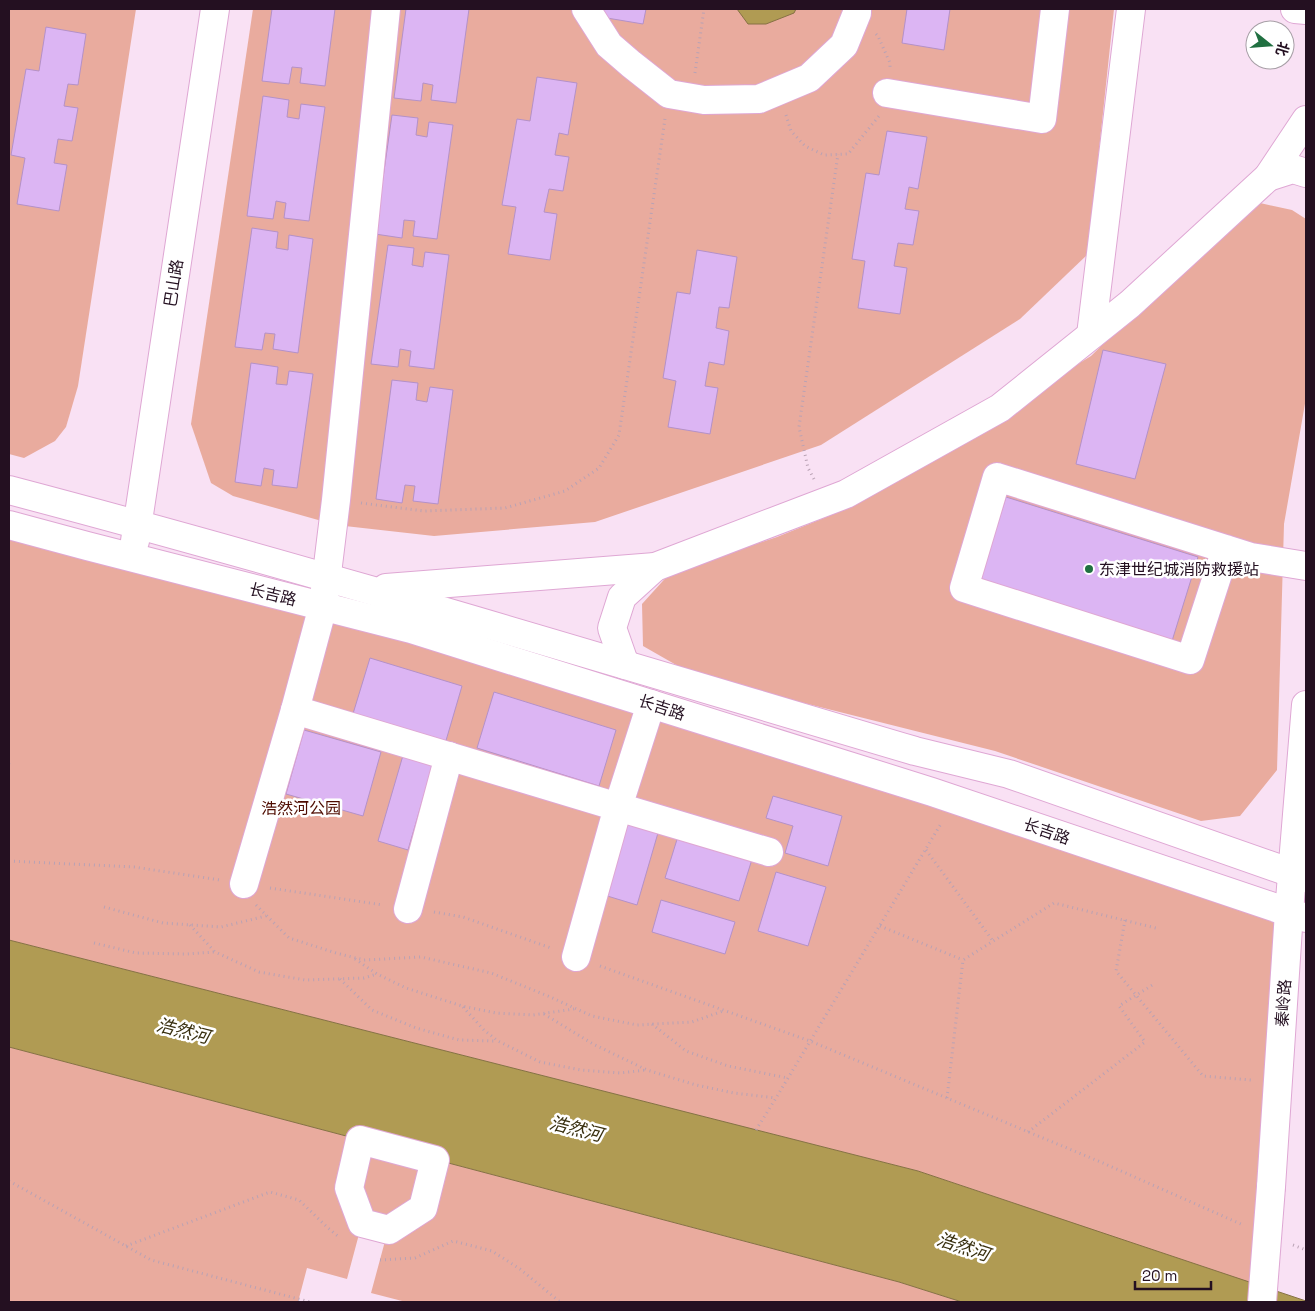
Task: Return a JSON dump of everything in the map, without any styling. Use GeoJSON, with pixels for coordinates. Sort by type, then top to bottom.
{"type":"FeatureCollection","features":[{"type":"Feature","properties":{"kind":"street","name":"巴山路"},"geometry":{"type":"LineString","coordinates":[[132,558],[215,9]]}},
{"type":"Feature","properties":{"kind":"street"},"geometry":{"type":"LineString","coordinates":[[249,893],[295,710],[324,606],[386,9]]}},
{"type":"Feature","properties":{"kind":"street"},"geometry":{"type":"LineString","coordinates":[[586,9],[608,45],[631,64],[680,96],[704,100],[759,99],[809,78],[844,45],[857,11]]}},
{"type":"Feature","properties":{"kind":"street"},"geometry":{"type":"LineString","coordinates":[[887,93],[1042,119],[1055,9]]}},
{"type":"Feature","properties":{"kind":"street"},"geometry":{"type":"LineString","coordinates":[[1091,335],[1131,9]]}},
{"type":"Feature","properties":{"kind":"street"},"geometry":{"type":"LineString","coordinates":[[1295,9],[1306,10]]}},
{"type":"Feature","properties":{"kind":"street"},"geometry":{"type":"LineString","coordinates":[[369,590],[655,567],[846,494],[1000,408],[1130,304],[1268,177],[1306,120]]}},
{"type":"Feature","properties":{"kind":"street"},"geometry":{"type":"LineString","coordinates":[[1268,177],[1293,168],[1306,173]]}},
{"type":"Feature","properties":{"kind":"street"},"geometry":{"type":"LineString","coordinates":[[1226,549],[1190,660],[964,588],[997,477],[1250,556],[1306,566]]}},
{"type":"Feature","properties":{"kind":"street","name":"长吉路"},"geometry":{"type":"LineString","coordinates":[[9,490],[327,577],[916,751],[1009,774],[1299,875]]}},
{"type":"Feature","properties":{"kind":"street","name":"长吉路"},"geometry":{"type":"LineString","coordinates":[[9,525],[411,629],[956,800],[1298,915]]}},
{"type":"Feature","properties":{"kind":"street"},"geometry":{"type":"LineString","coordinates":[[625,665],[612,628],[622,597],[655,567]]}},
{"type":"Feature","properties":{"kind":"street"},"geometry":{"type":"LineString","coordinates":[[576,957],[618,807],[650,704]]}},
{"type":"Feature","properties":{"kind":"street","name":"秦岭路"},"geometry":{"type":"LineString","coordinates":[[1262,1302],[1278,1082],[1298,915],[1306,704]]}},
{"type":"Feature","properties":{"kind":"street"},"geometry":{"type":"LineString","coordinates":[[295,710],[769,852]]}},
{"type":"Feature","properties":{"kind":"street"},"geometry":{"type":"LineString","coordinates":[[408,908],[449,756]]}},
{"type":"Feature","properties":{"kind":"path"},"geometry":{"type":"LineString","coordinates":[[336,500],[424,511],[505,508],[565,491],[599,468],[619,435],[680,96],[704,9]]}},
{"type":"Feature","properties":{"kind":"path"},"geometry":{"type":"LineString","coordinates":[[778,91],[791,131],[805,146],[824,155],[848,154],[880,116],[886,102],[890,63],[878,36],[857,11]]}},
{"type":"Feature","properties":{"kind":"path"},"geometry":{"type":"LineString","coordinates":[[826,502],[808,468],[799,427],[838,154]]}},
{"type":"Feature","properties":{"kind":"path"},"geometry":{"type":"LineString","coordinates":[[756,1130],[956,800]]}},
{"type":"Feature","properties":{"kind":"path"},"geometry":{"type":"LineString","coordinates":[[926,850],[993,941]]}},
{"type":"Feature","properties":{"kind":"path"},"geometry":{"type":"LineString","coordinates":[[9,860],[134,867],[249,893],[408,908],[463,917],[810,1042],[1103,1163],[1247,1226]]}},
{"type":"Feature","properties":{"kind":"path"},"geometry":{"type":"LineString","coordinates":[[249,893],[267,915],[290,938],[364,960],[421,957],[491,973],[592,1016],[637,1024],[692,1022],[724,1010]]}},
{"type":"Feature","properties":{"kind":"path"},"geometry":{"type":"LineString","coordinates":[[963,960],[1054,903],[1156,928]]}},
{"type":"Feature","properties":{"kind":"path"},"geometry":{"type":"LineString","coordinates":[[104,907],[163,923],[190,925],[221,926],[267,915]]}},
{"type":"Feature","properties":{"kind":"path"},"geometry":{"type":"LineString","coordinates":[[1125,920],[1116,971],[1203,1076],[1278,1082]]}},
{"type":"Feature","properties":{"kind":"path"},"geometry":{"type":"LineString","coordinates":[[190,925],[215,952],[259,972],[305,980],[364,978],[377,974]]}},
{"type":"Feature","properties":{"kind":"path"},"geometry":{"type":"LineString","coordinates":[[880,926],[963,960]]}},
{"type":"Feature","properties":{"kind":"path"},"geometry":{"type":"LineString","coordinates":[[94,943],[136,953],[187,954],[215,952]]}},
{"type":"Feature","properties":{"kind":"path"},"geometry":{"type":"LineString","coordinates":[[352,957],[377,974],[406,988],[462,1006],[533,1016],[575,1009]]}},
{"type":"Feature","properties":{"kind":"path"},"geometry":{"type":"LineString","coordinates":[[947,1098],[963,960]]}},
{"type":"Feature","properties":{"kind":"path"},"geometry":{"type":"LineString","coordinates":[[340,979],[372,1010],[416,1028],[459,1040],[498,1041]]}},
{"type":"Feature","properties":{"kind":"path"},"geometry":{"type":"LineString","coordinates":[[1028,1132],[1145,1042],[1119,1006],[1154,984]]}},
{"type":"Feature","properties":{"kind":"path"},"geometry":{"type":"LineString","coordinates":[[462,1006],[484,1030],[498,1041],[540,1062],[581,1070],[620,1072],[647,1070]]}},
{"type":"Feature","properties":{"kind":"path"},"geometry":{"type":"LineString","coordinates":[[544,1014],[593,1044],[647,1070],[696,1085],[734,1093],[776,1098]]}},
{"type":"Feature","properties":{"kind":"path"},"geometry":{"type":"LineString","coordinates":[[651,1024],[686,1050],[728,1066],[788,1078]]}},
{"type":"Feature","properties":{"kind":"path"},"geometry":{"type":"LineString","coordinates":[[9,1180],[152,1260],[310,1302]]}},
{"type":"Feature","properties":{"kind":"path"},"geometry":{"type":"LineString","coordinates":[[126,1246],[270,1192],[298,1200],[341,1239]]}},
{"type":"Feature","properties":{"kind":"path"},"geometry":{"type":"LineString","coordinates":[[380,1260],[415,1258],[453,1241],[492,1251],[520,1269],[560,1302]]}},
{"type":"Feature","properties":{"kind":"green space"},"geometry":{"type":"Polygon","coordinates":[[[9,9],[136,9],[78,386],[66,427],[55,441],[24,458],[9,454],[9,9]]]}},
{"type":"Feature","properties":{"kind":"green space"},"geometry":{"type":"Polygon","coordinates":[[[253,9],[1114,9],[1088,254],[1020,319],[821,445],[595,522],[434,536],[336,525],[233,496],[211,483],[191,424],[253,9]]]}},
{"type":"Feature","properties":{"kind":"green space"},"geometry":{"type":"Polygon","coordinates":[[[1260,203],[1292,210],[1306,219],[1306,398],[1284,524],[1277,770],[1240,816],[1201,821],[995,751],[708,679],[678,666],[643,646],[642,604],[671,572],[777,537],[846,509],[1091,356],[1236,214],[1260,203]]]}},
{"type":"Feature","properties":{"kind":"green space","name":"浩然河公园"},"geometry":{"type":"Polygon","coordinates":[[[9,525],[202,576],[1289,912],[1263,1287],[918,1171],[9,940],[9,525]]]}},
{"type":"Feature","properties":{"kind":"green space"},"geometry":{"type":"Polygon","coordinates":[[[9,1047],[899,1282],[962,1302],[406,1302],[371,1293],[388,1230],[362,1223],[347,1279],[307,1268],[298,1302],[9,1302],[9,1047]]]}},
{"type":"Feature","properties":{"kind":"water"},"geometry":{"type":"Polygon","coordinates":[[[737,9],[796,9],[794,13],[766,24],[748,24],[737,9]]]}},
{"type":"Feature","properties":{"kind":"water","name":"浩然河"},"geometry":{"type":"Polygon","coordinates":[[[9,940],[918,1171],[1306,1302],[962,1302],[899,1282],[9,1047],[9,940]]]}},
{"type":"Feature","properties":{"kind":"building"},"geometry":{"type":"Polygon","coordinates":[[[272,9],[335,9],[325,86],[300,83],[302,68],[292,67],[289,84],[262,81],[272,9]]]}},
{"type":"Feature","properties":{"kind":"building"},"geometry":{"type":"Polygon","coordinates":[[[406,9],[469,9],[456,103],[431,100],[433,85],[423,83],[421,101],[394,98],[406,9]]]}},
{"type":"Feature","properties":{"kind":"building"},"geometry":{"type":"Polygon","coordinates":[[[603,9],[646,9],[643,24],[601,17],[603,9]]]}},
{"type":"Feature","properties":{"kind":"building"},"geometry":{"type":"Polygon","coordinates":[[[907,9],[950,9],[944,50],[902,43],[907,9]]]}},
{"type":"Feature","properties":{"kind":"building"},"geometry":{"type":"Polygon","coordinates":[[[46,27],[86,34],[78,85],[68,84],[64,106],[78,108],[72,141],[58,139],[54,163],[67,165],[59,211],[17,204],[25,158],[11,155],[26,69],[39,71],[46,27]]]}},
{"type":"Feature","properties":{"kind":"building"},"geometry":{"type":"Polygon","coordinates":[[[537,77],[577,83],[568,135],[559,133],[555,155],[569,157],[563,191],[549,189],[544,212],[557,214],[550,260],[508,254],[516,207],[502,205],[517,119],[530,121],[537,77]]]}},
{"type":"Feature","properties":{"kind":"building"},"geometry":{"type":"Polygon","coordinates":[[[263,96],[289,100],[287,117],[299,119],[301,104],[325,107],[309,221],[284,218],[286,203],[276,201],[273,219],[247,216],[263,96]]]}},
{"type":"Feature","properties":{"kind":"building"},"geometry":{"type":"Polygon","coordinates":[[[392,115],[418,118],[416,135],[427,137],[429,122],[453,125],[437,239],[413,236],[415,221],[404,220],[402,238],[375,234],[392,115]]]}},
{"type":"Feature","properties":{"kind":"building"},"geometry":{"type":"Polygon","coordinates":[[[887,131],[927,137],[918,189],[909,187],[905,209],[919,211],[913,245],[898,243],[894,266],[907,268],[900,314],[858,308],[865,261],[852,259],[866,173],[879,175],[887,131]]]}},
{"type":"Feature","properties":{"kind":"building"},"geometry":{"type":"Polygon","coordinates":[[[252,228],[278,232],[276,248],[288,250],[289,235],[313,239],[298,353],[273,349],[275,334],[265,333],[262,350],[235,347],[252,228]]]}},
{"type":"Feature","properties":{"kind":"building"},"geometry":{"type":"Polygon","coordinates":[[[388,245],[414,248],[412,265],[423,267],[425,252],[449,255],[434,369],[409,366],[411,351],[400,349],[398,367],[371,364],[388,245]]]}},
{"type":"Feature","properties":{"kind":"building"},"geometry":{"type":"Polygon","coordinates":[[[697,250],[737,257],[729,308],[719,307],[716,328],[729,331],[724,365],[709,362],[705,386],[718,388],[710,434],[668,427],[676,381],[663,378],[677,292],[690,294],[697,250]]]}},
{"type":"Feature","properties":{"kind":"building"},"geometry":{"type":"Polygon","coordinates":[[[1103,350],[1166,364],[1135,479],[1076,464],[1103,350]]]}},
{"type":"Feature","properties":{"kind":"building"},"geometry":{"type":"Polygon","coordinates":[[[251,363],[278,367],[276,384],[287,385],[289,371],[313,374],[297,488],[272,485],[274,470],[264,468],[261,486],[235,482],[251,363]]]}},
{"type":"Feature","properties":{"kind":"building"},"geometry":{"type":"Polygon","coordinates":[[[392,380],[418,383],[416,400],[427,402],[430,387],[453,390],[438,504],[413,501],[415,486],[405,485],[402,503],[376,499],[392,380]]]}},
{"type":"Feature","properties":{"kind":"building","name":"东津世纪城消防救援站"},"geometry":{"type":"Polygon","coordinates":[[[1006,497],[1198,557],[1172,641],[980,580],[1006,497]]]}},
{"type":"Feature","properties":{"kind":"building"},"geometry":{"type":"Polygon","coordinates":[[[370,658],[462,686],[445,744],[352,717],[370,658]]]}},
{"type":"Feature","properties":{"kind":"building"},"geometry":{"type":"Polygon","coordinates":[[[494,692],[616,730],[599,786],[477,748],[494,692]]]}},
{"type":"Feature","properties":{"kind":"building"},"geometry":{"type":"Polygon","coordinates":[[[304,730],[381,752],[363,816],[286,794],[304,730]]]}},
{"type":"Feature","properties":{"kind":"building"},"geometry":{"type":"Polygon","coordinates":[[[404,752],[434,761],[408,850],[378,841],[404,752]]]}},
{"type":"Feature","properties":{"kind":"building"},"geometry":{"type":"Polygon","coordinates":[[[773,796],[842,816],[828,866],[785,853],[793,826],[766,818],[773,796]]]}},
{"type":"Feature","properties":{"kind":"building"},"geometry":{"type":"Polygon","coordinates":[[[628,816],[660,826],[637,905],[604,895],[628,816]]]}},
{"type":"Feature","properties":{"kind":"building"},"geometry":{"type":"Polygon","coordinates":[[[679,833],[753,856],[739,901],[665,878],[679,833]]]}},
{"type":"Feature","properties":{"kind":"building"},"geometry":{"type":"Polygon","coordinates":[[[776,872],[826,887],[808,946],[758,931],[776,872]]]}},
{"type":"Feature","properties":{"kind":"building"},"geometry":{"type":"Polygon","coordinates":[[[661,900],[735,922],[725,954],[652,932],[661,900]]]}},
{"type":"Feature","properties":{"kind":"place","name":"东津世纪城消防救援站"},"geometry":{"type":"Point","coordinates":[1089,569]}}]}
